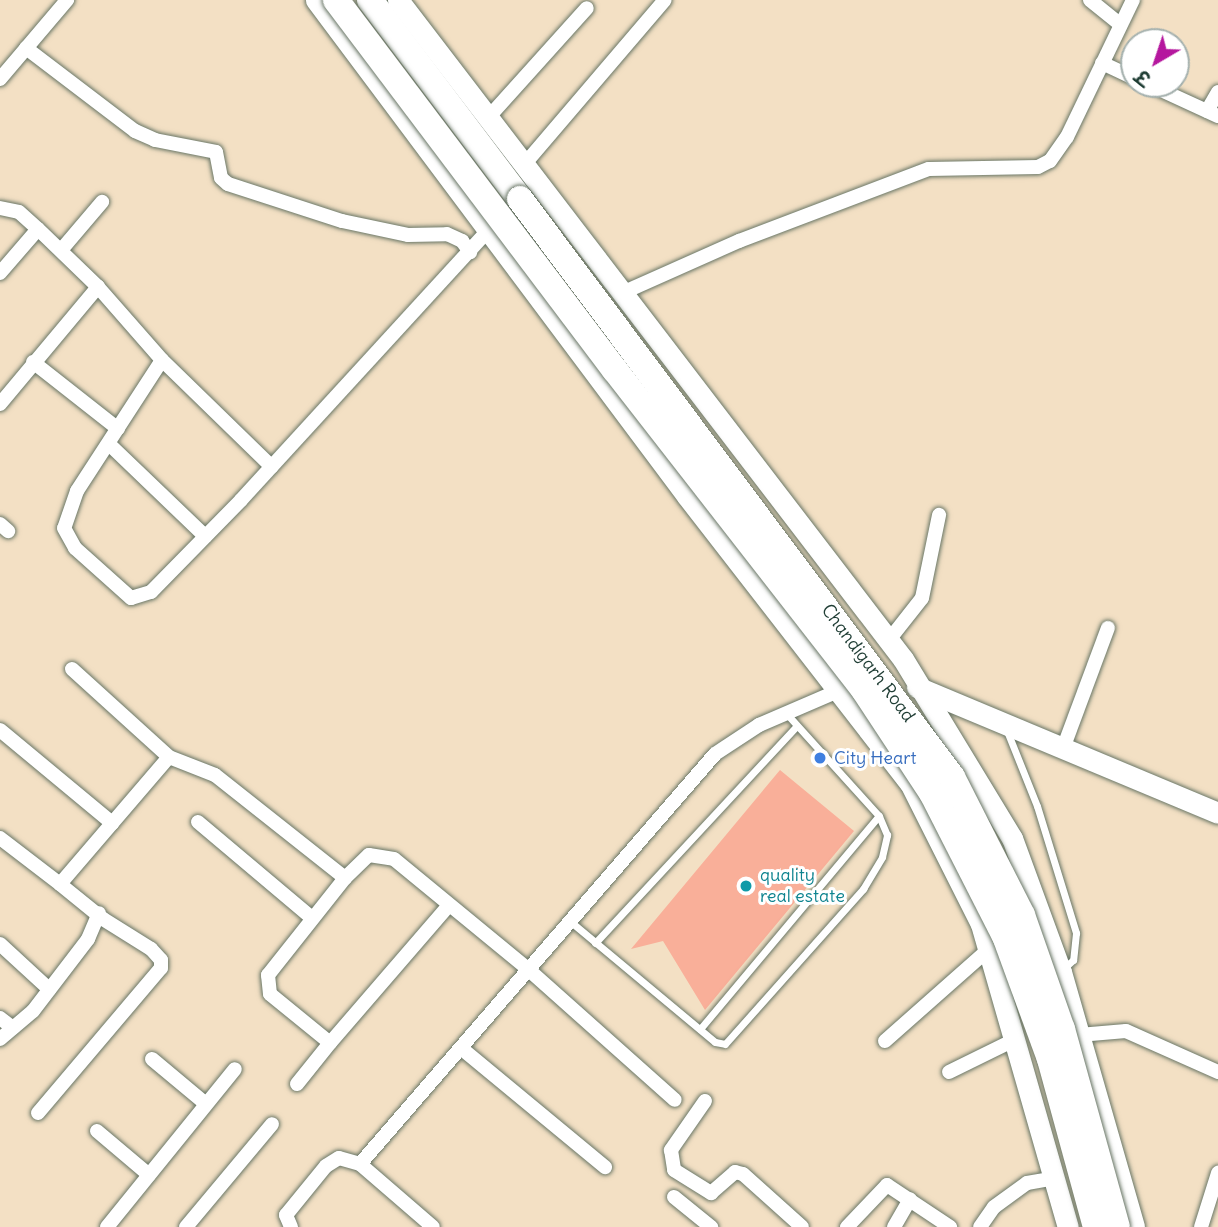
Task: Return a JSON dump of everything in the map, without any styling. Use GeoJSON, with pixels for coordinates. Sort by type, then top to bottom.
{"type":"FeatureCollection","features":[{"type":"Feature","properties":{"kind":"highway"},"geometry":{"type":"LineString","coordinates":[[336,0],[615,370],[864,690],[932,793],[1005,936],[1050,1059],[1096,1227]]}},
{"type":"Feature","properties":{"kind":"highway","name":"Chandigarh Road"},"geometry":{"type":"LineString","coordinates":[[370,0],[951,778],[1022,915],[1062,1029],[1117,1227]]}},
{"type":"Feature","properties":{"kind":"main road"},"geometry":{"type":"LineString","coordinates":[[316,0],[487,232],[910,783],[981,924],[1068,1227]]}},
{"type":"Feature","properties":{"kind":"main road"},"geometry":{"type":"LineString","coordinates":[[398,0],[889,640],[1012,838],[1061,972],[1134,1227]]}},
{"type":"Feature","properties":{"kind":"main road"},"geometry":{"type":"LineString","coordinates":[[838,691],[874,685],[919,687],[1218,813]]}},
{"type":"Feature","properties":{"kind":"street"},"geometry":{"type":"LineString","coordinates":[[0,79],[67,0]]}},
{"type":"Feature","properties":{"kind":"street"},"geometry":{"type":"LineString","coordinates":[[523,166],[665,0]]}},
{"type":"Feature","properties":{"kind":"street"},"geometry":{"type":"LineString","coordinates":[[1090,0],[1120,23]]}},
{"type":"Feature","properties":{"kind":"street"},"geometry":{"type":"LineString","coordinates":[[622,293],[739,241],[929,169],[1038,167],[1057,154],[1133,0]]}},
{"type":"Feature","properties":{"kind":"street"},"geometry":{"type":"LineString","coordinates":[[487,119],[587,8]]}},
{"type":"Feature","properties":{"kind":"street"},"geometry":{"type":"LineString","coordinates":[[26,48],[90,102],[135,131],[155,140],[216,152],[221,178],[228,184],[342,221],[408,235],[447,234],[462,241],[470,252]]}},
{"type":"Feature","properties":{"kind":"street"},"geometry":{"type":"LineString","coordinates":[[1102,63],[1120,71]]}},
{"type":"Feature","properties":{"kind":"street"},"geometry":{"type":"LineString","coordinates":[[1179,98],[1212,113],[1218,92]]}},
{"type":"Feature","properties":{"kind":"street"},"geometry":{"type":"LineString","coordinates":[[62,249],[102,202]]}},
{"type":"Feature","properties":{"kind":"street"},"geometry":{"type":"LineString","coordinates":[[0,208],[19,212],[62,249],[162,360],[272,467]]}},
{"type":"Feature","properties":{"kind":"street"},"geometry":{"type":"LineString","coordinates":[[0,273],[38,229]]}},
{"type":"Feature","properties":{"kind":"street"},"geometry":{"type":"LineString","coordinates":[[162,360],[110,445],[77,491],[64,528],[75,548],[131,598],[151,592],[272,467],[487,232]]}},
{"type":"Feature","properties":{"kind":"street"},"geometry":{"type":"LineString","coordinates":[[0,404],[98,287]]}},
{"type":"Feature","properties":{"kind":"street"},"geometry":{"type":"LineString","coordinates":[[33,362],[118,429]]}},
{"type":"Feature","properties":{"kind":"street"},"geometry":{"type":"LineString","coordinates":[[110,445],[205,536]]}},
{"type":"Feature","properties":{"kind":"street"},"geometry":{"type":"LineString","coordinates":[[889,640],[922,597],[939,514]]}},
{"type":"Feature","properties":{"kind":"street"},"geometry":{"type":"LineString","coordinates":[[1064,746],[1108,628]]}},
{"type":"Feature","properties":{"kind":"street"},"geometry":{"type":"LineString","coordinates":[[72,669],[169,757],[215,775],[345,878]]}},
{"type":"Feature","properties":{"kind":"street"},"geometry":{"type":"LineString","coordinates":[[360,1164],[715,754],[785,712],[838,691]]}},
{"type":"Feature","properties":{"kind":"street"},"geometry":{"type":"LineString","coordinates":[[0,730],[112,823]]}},
{"type":"Feature","properties":{"kind":"street"},"geometry":{"type":"LineString","coordinates":[[60,884],[169,757]]}},
{"type":"Feature","properties":{"kind":"street"},"geometry":{"type":"LineString","coordinates":[[198,822],[311,917]]}},
{"type":"Feature","properties":{"kind":"street"},"geometry":{"type":"LineString","coordinates":[[0,838],[151,949],[161,960],[161,968],[38,1113]]}},
{"type":"Feature","properties":{"kind":"street"},"geometry":{"type":"LineString","coordinates":[[330,1043],[270,994],[268,975],[311,917],[345,878],[369,855],[382,855],[394,859],[529,970],[675,1100]]}},
{"type":"Feature","properties":{"kind":"street"},"geometry":{"type":"LineString","coordinates":[[297,1084],[449,905]]}},
{"type":"Feature","properties":{"kind":"street"},"geometry":{"type":"LineString","coordinates":[[0,1040],[50,989],[88,939],[99,913]]}},
{"type":"Feature","properties":{"kind":"street"},"geometry":{"type":"LineString","coordinates":[[0,944],[50,989]]}},
{"type":"Feature","properties":{"kind":"street"},"geometry":{"type":"LineString","coordinates":[[885,1041],[988,950]]}},
{"type":"Feature","properties":{"kind":"street"},"geometry":{"type":"LineString","coordinates":[[0,1018],[13,1028]]}},
{"type":"Feature","properties":{"kind":"street"},"geometry":{"type":"LineString","coordinates":[[1079,1035],[1126,1031],[1218,1072]]}},
{"type":"Feature","properties":{"kind":"street"},"geometry":{"type":"LineString","coordinates":[[949,1072],[1014,1040]]}},
{"type":"Feature","properties":{"kind":"street"},"geometry":{"type":"LineString","coordinates":[[461,1048],[605,1167]]}},
{"type":"Feature","properties":{"kind":"street"},"geometry":{"type":"LineString","coordinates":[[152,1059],[206,1104]]}},
{"type":"Feature","properties":{"kind":"street"},"geometry":{"type":"LineString","coordinates":[[107,1227],[235,1069]]}},
{"type":"Feature","properties":{"kind":"street"},"geometry":{"type":"LineString","coordinates":[[705,1101],[671,1150],[674,1170],[711,1193],[735,1172],[743,1174],[802,1227]]}},
{"type":"Feature","properties":{"kind":"street"},"geometry":{"type":"LineString","coordinates":[[186,1227],[272,1124]]}},
{"type":"Feature","properties":{"kind":"street"},"geometry":{"type":"LineString","coordinates":[[97,1131],[149,1175]]}},
{"type":"Feature","properties":{"kind":"street"},"geometry":{"type":"LineString","coordinates":[[291,1227],[286,1215],[326,1166],[339,1158],[360,1164],[433,1227]]}},
{"type":"Feature","properties":{"kind":"street"},"geometry":{"type":"LineString","coordinates":[[1201,1227],[1218,1173]]}},
{"type":"Feature","properties":{"kind":"street"},"geometry":{"type":"LineString","coordinates":[[980,1227],[994,1207],[1027,1183],[1054,1178]]}},
{"type":"Feature","properties":{"kind":"street"},"geometry":{"type":"LineString","coordinates":[[847,1227],[887,1185],[950,1227]]}},
{"type":"Feature","properties":{"kind":"street"},"geometry":{"type":"LineString","coordinates":[[674,1197],[711,1227]]}},
{"type":"Feature","properties":{"kind":"street"},"geometry":{"type":"LineString","coordinates":[[894,1227],[910,1199]]}},
{"type":"Feature","properties":{"kind":"lane"},"geometry":{"type":"LineString","coordinates":[[571,922],[699,1029],[725,1044],[863,889],[882,857],[887,835],[879,816],[785,712]]}},
{"type":"Feature","properties":{"kind":"lane"},"geometry":{"type":"LineString","coordinates":[[1003,721],[1037,806],[1076,933],[1073,960],[1061,972]]}},
{"type":"Feature","properties":{"kind":"lane"},"geometry":{"type":"LineString","coordinates":[[595,943],[797,726]]}},
{"type":"Feature","properties":{"kind":"lane"},"geometry":{"type":"LineString","coordinates":[[699,1029],[879,816]]}},
{"type":"Feature","properties":{"kind":"building","name":"quality real estate"},"geometry":{"type":"Polygon","coordinates":[[[780,770],[854,831],[705,1010],[663,941],[631,949],[780,770]]]}},
{"type":"Feature","properties":{"kind":"place","name":"City Heart"},"geometry":{"type":"Point","coordinates":[820,758]}},
{"type":"Feature","properties":{"kind":"place","name":"quality real estate"},"geometry":{"type":"Point","coordinates":[746,886]}}]}
